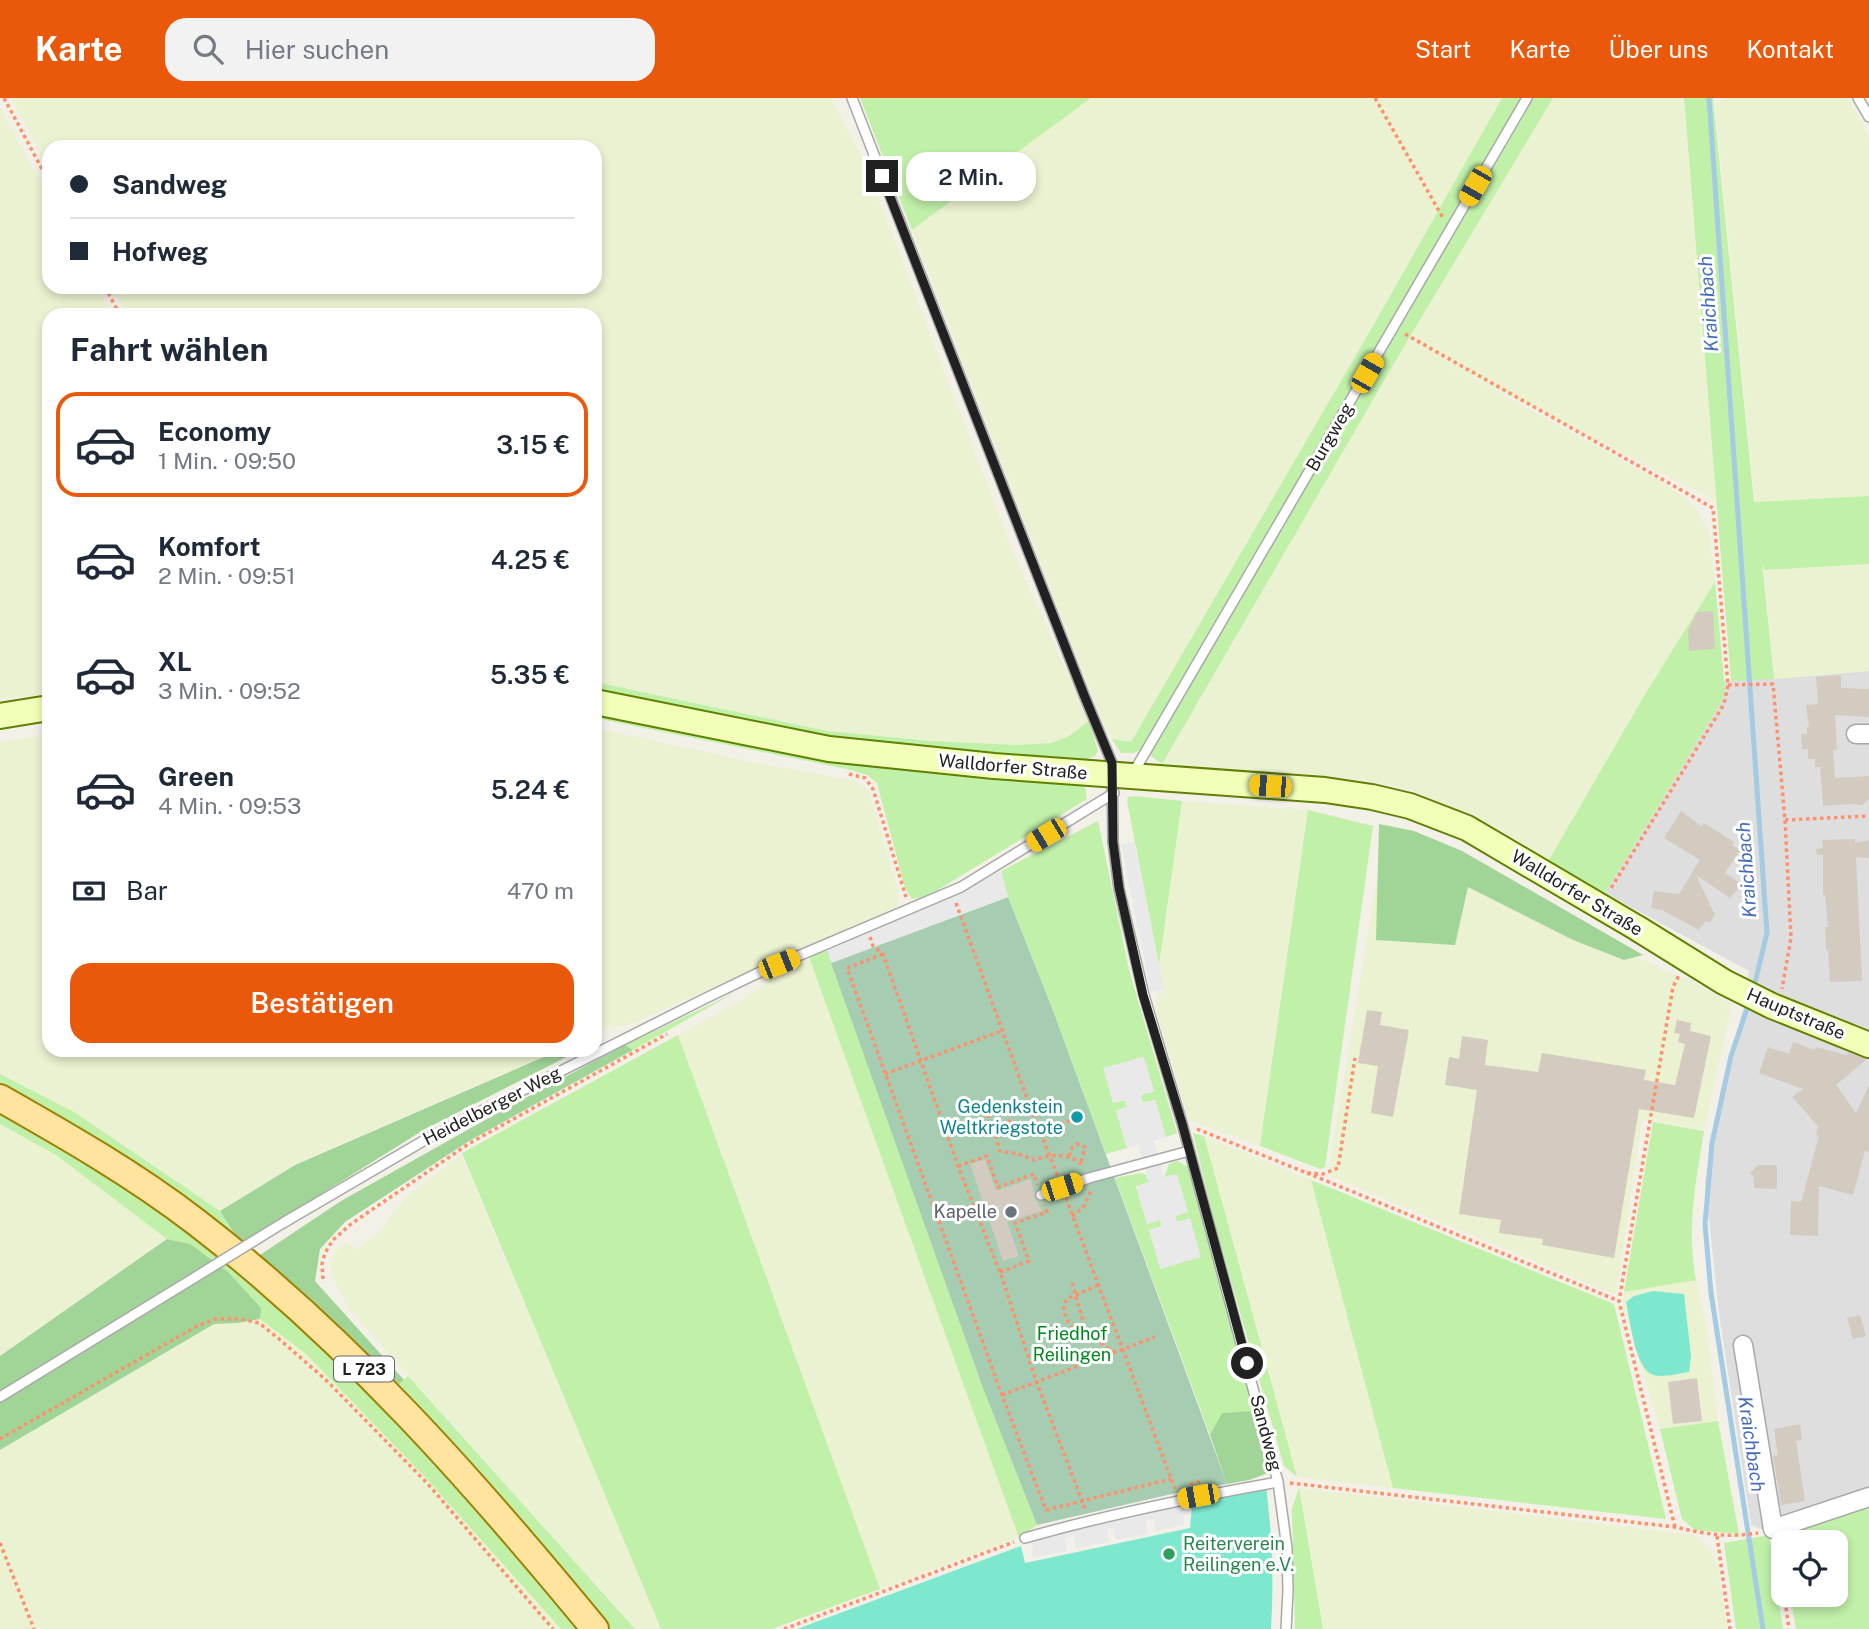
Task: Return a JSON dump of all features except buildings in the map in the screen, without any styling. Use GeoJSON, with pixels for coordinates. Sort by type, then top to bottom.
{"type":"FeatureCollection","features":[{"type":"Feature","properties":{"kind":"main road","name":"L 723"},"geometry":{"type":"LineString","coordinates":[[0,1098],[92,1151],[194,1221],[257,1271],[342,1346],[428,1433],[596,1629]]}},
{"type":"Feature","properties":{"kind":"street","name":"Walldorfer Straße"},"geometry":{"type":"LineString","coordinates":[[602,703],[829,749],[1119,781],[1325,790],[1410,806],[1467,828],[1724,982]]}},
{"type":"Feature","properties":{"kind":"street"},"geometry":{"type":"LineString","coordinates":[[0,716],[42,709]]}},
{"type":"Feature","properties":{"kind":"street","name":"Hauptstraße"},"geometry":{"type":"LineString","coordinates":[[1724,982],[1772,1006],[1867,1039]]}},
{"type":"Feature","properties":{"kind":"street"},"geometry":{"type":"LineString","coordinates":[[1743,1345],[1770,1530],[1869,1497]]}},
{"type":"Feature","properties":{"kind":"lane"},"geometry":{"type":"LineString","coordinates":[[852,98],[1119,781]]}},
{"type":"Feature","properties":{"kind":"lane","name":"Burgweg"},"geometry":{"type":"LineString","coordinates":[[1119,781],[1394,327],[1527,98]]}},
{"type":"Feature","properties":{"kind":"lane"},"geometry":{"type":"LineString","coordinates":[[1858,98],[1869,117]]}},
{"type":"Feature","properties":{"kind":"lane","name":"Heidelberger Weg"},"geometry":{"type":"LineString","coordinates":[[602,1050],[758,973],[961,887],[1119,781]]}},
{"type":"Feature","properties":{"kind":"lane","name":"Sandweg"},"geometry":{"type":"LineString","coordinates":[[1119,781],[1113,842],[1126,922],[1143,995],[1182,1123],[1278,1482],[1287,1548],[1286,1629]]}},
{"type":"Feature","properties":{"kind":"lane","name":"Heidelberger Weg"},"geometry":{"type":"LineString","coordinates":[[0,1398],[283,1223],[429,1137],[588,1057]]}},
{"type":"Feature","properties":{"kind":"lane"},"geometry":{"type":"LineString","coordinates":[[1041,1195],[1189,1151]]}},
{"type":"Feature","properties":{"kind":"lane"},"geometry":{"type":"LineString","coordinates":[[1025,1538],[1171,1500],[1278,1482]]}},
{"type":"Feature","properties":{"kind":"path"},"geometry":{"type":"LineString","coordinates":[[4,98],[42,169]]}},
{"type":"Feature","properties":{"kind":"path"},"geometry":{"type":"LineString","coordinates":[[1375,98],[1450,230]]}},
{"type":"Feature","properties":{"kind":"path"},"geometry":{"type":"LineString","coordinates":[[1394,327],[1713,508],[1728,685],[1724,704],[1600,906]]}},
{"type":"Feature","properties":{"kind":"path"},"geometry":{"type":"LineString","coordinates":[[1728,685],[1773,684],[1791,938],[1784,979]]}},
{"type":"Feature","properties":{"kind":"path"},"geometry":{"type":"LineString","coordinates":[[837,771],[858,775],[870,783],[910,909]]}},
{"type":"Feature","properties":{"kind":"path"},"geometry":{"type":"LineString","coordinates":[[1784,820],[1869,816]]}},
{"type":"Feature","properties":{"kind":"path"},"geometry":{"type":"LineString","coordinates":[[961,913],[1028,1101],[1176,1493]]}},
{"type":"Feature","properties":{"kind":"path"},"geometry":{"type":"LineString","coordinates":[[873,946],[883,954],[1086,1512]]}},
{"type":"Feature","properties":{"kind":"path"},"geometry":{"type":"LineString","coordinates":[[883,954],[847,968],[1046,1510],[1171,1479]]}},
{"type":"Feature","properties":{"kind":"path"},"geometry":{"type":"LineString","coordinates":[[1675,1527],[1619,1301],[1673,987],[1688,961]]}},
{"type":"Feature","properties":{"kind":"path"},"geometry":{"type":"LineString","coordinates":[[323,1279],[321,1264],[325,1253],[332,1240],[351,1224],[470,1143],[674,1030]]}},
{"type":"Feature","properties":{"kind":"path"},"geometry":{"type":"LineString","coordinates":[[885,1074],[1004,1030]]}},
{"type":"Feature","properties":{"kind":"path"},"geometry":{"type":"LineString","coordinates":[[1307,1173],[1323,1174],[1338,1168],[1355,1058]]}},
{"type":"Feature","properties":{"kind":"path"},"geometry":{"type":"LineString","coordinates":[[1028,1101],[992,1110],[988,1117],[988,1126],[996,1136],[1000,1151],[1034,1160],[1050,1155]]}},
{"type":"Feature","properties":{"kind":"path"},"geometry":{"type":"LineString","coordinates":[[996,1136],[1006,1129],[1011,1119],[1012,1107]]}},
{"type":"Feature","properties":{"kind":"path"},"geometry":{"type":"LineString","coordinates":[[1041,1130],[1072,1120]]}},
{"type":"Feature","properties":{"kind":"path"},"geometry":{"type":"LineString","coordinates":[[1182,1123],[1619,1301]]}},
{"type":"Feature","properties":{"kind":"path"},"geometry":{"type":"LineString","coordinates":[[1069,1156],[1077,1144],[1085,1147],[1081,1163]]}},
{"type":"Feature","properties":{"kind":"path"},"geometry":{"type":"LineString","coordinates":[[958,1166],[987,1156],[998,1187],[1034,1174],[1047,1212],[1015,1223],[1029,1261],[1000,1272]]}},
{"type":"Feature","properties":{"kind":"path"},"geometry":{"type":"LineString","coordinates":[[1072,1283],[1086,1332]]}},
{"type":"Feature","properties":{"kind":"path"},"geometry":{"type":"LineString","coordinates":[[1098,1285],[1064,1304],[1065,1318],[1073,1328],[1086,1332],[1115,1353]]}},
{"type":"Feature","properties":{"kind":"path"},"geometry":{"type":"LineString","coordinates":[[0,1439],[197,1326],[215,1319],[241,1319],[259,1323],[325,1379],[427,1483],[553,1629]]}},
{"type":"Feature","properties":{"kind":"path"},"geometry":{"type":"LineString","coordinates":[[1002,1395],[1155,1337]]}},
{"type":"Feature","properties":{"kind":"path"},"geometry":{"type":"LineString","coordinates":[[1278,1482],[1675,1527],[1717,1536],[1732,1537],[1770,1530],[1771,1534]]}},
{"type":"Feature","properties":{"kind":"path"},"geometry":{"type":"LineString","coordinates":[[1717,1536],[1730,1629]]}},
{"type":"Feature","properties":{"kind":"path"},"geometry":{"type":"LineString","coordinates":[[784,1629],[1025,1538]]}},
{"type":"Feature","properties":{"kind":"path"},"geometry":{"type":"LineString","coordinates":[[0,1543],[34,1629]]}},
{"type":"Feature","properties":{"kind":"path"},"geometry":{"type":"LineString","coordinates":[[1786,1607],[1789,1629]]}},
{"type":"Feature","properties":{"kind":"shaded area"},"geometry":{"type":"Polygon","coordinates":[[[1869,671],[1869,1506],[1801,1530],[1771,1530],[1771,1533],[1751,1525],[1719,1313],[1705,1182],[1720,1092],[1744,1007],[1749,971],[1605,893],[1722,701],[1725,691],[1723,681],[1869,671]]]}},
{"type":"Feature","properties":{"kind":"shaded area"},"geometry":{"type":"Polygon","coordinates":[[[1134,842],[1164,990],[1151,992],[1121,845],[1134,842]]]}},
{"type":"Feature","properties":{"kind":"shaded area"},"geometry":{"type":"Polygon","coordinates":[[[1001,871],[1008,897],[831,963],[827,949],[1001,871]]]}},
{"type":"Feature","properties":{"kind":"shaded area"},"geometry":{"type":"Polygon","coordinates":[[[1144,1057],[1154,1092],[1141,1095],[1142,1103],[1155,1100],[1166,1137],[1154,1141],[1164,1177],[1177,1174],[1188,1212],[1175,1216],[1177,1222],[1190,1218],[1201,1257],[1160,1269],[1149,1230],[1162,1226],[1160,1220],[1147,1224],[1136,1186],[1149,1182],[1138,1145],[1127,1148],[1116,1111],[1127,1107],[1125,1100],[1113,1103],[1103,1068],[1144,1057]]]}},
{"type":"Feature","properties":{"kind":"shaded area"},"geometry":{"type":"Polygon","coordinates":[[[1185,1494],[1184,1525],[1156,1531],[1154,1519],[1146,1520],[1148,1534],[1116,1540],[1113,1528],[1107,1529],[1109,1542],[1076,1548],[1074,1536],[1065,1538],[1067,1551],[1032,1558],[1033,1530],[1185,1494]]]}},
{"type":"Feature","properties":{"kind":"green space"},"geometry":{"type":"Polygon","coordinates":[[[11,98],[831,98],[863,158],[1013,552],[1089,721],[1069,736],[1051,743],[1016,745],[931,741],[827,731],[602,683],[602,308],[123,308],[116,294],[602,294],[602,140],[42,140],[42,157],[11,98]]]}},
{"type":"Feature","properties":{"kind":"green space"},"geometry":{"type":"Polygon","coordinates":[[[860,98],[1091,98],[912,230],[860,98]]]}},
{"type":"Feature","properties":{"kind":"green space"},"geometry":{"type":"Polygon","coordinates":[[[1091,98],[1502,98],[1131,742],[1112,739],[1101,719],[912,230],[1091,98]]]}},
{"type":"Feature","properties":{"kind":"green space"},"geometry":{"type":"Polygon","coordinates":[[[1502,98],[1553,98],[1406,343],[1162,764],[1142,749],[1134,753],[1121,753],[1112,739],[1131,742],[1502,98]]]}},
{"type":"Feature","properties":{"kind":"green space"},"geometry":{"type":"Polygon","coordinates":[[[1553,98],[1683,98],[1716,501],[1450,366],[1667,485],[1694,506],[1709,532],[1715,582],[1644,696],[1549,860],[1507,834],[1412,790],[1350,778],[1162,764],[1406,343],[1553,98]]]}},
{"type":"Feature","properties":{"kind":"green space"},"geometry":{"type":"Polygon","coordinates":[[[1684,98],[1713,98],[1754,502],[1869,496],[1869,564],[1764,570],[1762,562],[1774,679],[1731,681],[1684,98]]]}},
{"type":"Feature","properties":{"kind":"green space"},"geometry":{"type":"Polygon","coordinates":[[[1727,98],[1849,98],[1869,138],[1869,496],[1755,502],[1715,104],[1727,98]]]}},
{"type":"Feature","properties":{"kind":"green space"},"geometry":{"type":"Polygon","coordinates":[[[0,107],[42,185],[42,294],[101,294],[108,308],[42,308],[42,695],[0,698],[0,107]]]}},
{"type":"Feature","properties":{"kind":"green space"},"geometry":{"type":"Polygon","coordinates":[[[1869,564],[1869,671],[1774,679],[1764,570],[1869,564]]]}},
{"type":"Feature","properties":{"kind":"green space"},"geometry":{"type":"Polygon","coordinates":[[[1715,582],[1725,691],[1722,701],[1605,893],[1549,860],[1644,696],[1715,582]]]}},
{"type":"Feature","properties":{"kind":"green space"},"geometry":{"type":"Polygon","coordinates":[[[602,683],[827,731],[931,741],[1016,745],[1051,743],[1069,736],[1089,721],[1098,751],[1095,756],[1085,760],[884,745],[798,732],[602,690],[602,683]]]}},
{"type":"Feature","properties":{"kind":"green space"},"geometry":{"type":"Polygon","coordinates":[[[602,714],[894,769],[1080,785],[1085,788],[1087,799],[926,897],[912,899],[905,888],[877,783],[867,775],[602,719],[602,714]]]}},
{"type":"Feature","properties":{"kind":"green space"},"geometry":{"type":"Polygon","coordinates":[[[602,730],[756,763],[853,780],[868,790],[898,890],[899,904],[885,916],[806,946],[626,1026],[611,1026],[602,1030],[602,730]]]}},
{"type":"Feature","properties":{"kind":"green space"},"geometry":{"type":"Polygon","coordinates":[[[42,736],[42,1057],[541,1057],[295,1164],[220,1211],[74,1112],[0,1074],[0,742],[42,736]]]}},
{"type":"Feature","properties":{"kind":"green space"},"geometry":{"type":"Polygon","coordinates":[[[1128,797],[1182,801],[1159,965],[1127,801],[1128,797]]]}},
{"type":"Feature","properties":{"kind":"green space"},"geometry":{"type":"Polygon","coordinates":[[[1182,801],[1308,810],[1260,1146],[1189,1120],[1156,1010],[1157,994],[1164,992],[1159,965],[1182,801]]]}},
{"type":"Feature","properties":{"kind":"green space"},"geometry":{"type":"Polygon","coordinates":[[[1308,810],[1373,826],[1325,1167],[1320,1169],[1260,1146],[1308,810]]]}},
{"type":"Feature","properties":{"kind":"green space"},"geometry":{"type":"Polygon","coordinates":[[[1098,821],[1129,970],[1177,1133],[1166,1137],[1155,1100],[1143,1103],[1140,1095],[1154,1091],[1143,1057],[1104,1068],[1113,1103],[1125,1100],[1127,1107],[1116,1111],[1127,1148],[1106,1154],[1008,897],[1001,871],[1098,821]]]}},
{"type":"Feature","properties":{"kind":"green space"},"geometry":{"type":"Polygon","coordinates":[[[1386,823],[1664,971],[1688,979],[1732,1004],[1704,1129],[1642,1119],[1616,1295],[1328,1175],[1386,823]]]}},
{"type":"Feature","properties":{"kind":"green space"},"geometry":{"type":"Polygon","coordinates":[[[1379,824],[1414,831],[1462,851],[1643,955],[1624,960],[1573,940],[1468,887],[1455,945],[1376,940],[1379,824]]]}},
{"type":"Feature","properties":{"kind":"green space","name":"Friedhof Reilingen"},"geometry":{"type":"Polygon","coordinates":[[[1008,897],[1052,1008],[1227,1484],[1037,1525],[983,1388],[831,963],[1008,897]]]}},
{"type":"Feature","properties":{"kind":"green space"},"geometry":{"type":"Polygon","coordinates":[[[827,949],[978,1374],[1037,1525],[1019,1538],[809,957],[827,949]]]}},
{"type":"Feature","properties":{"kind":"green space"},"geometry":{"type":"Polygon","coordinates":[[[809,957],[1019,1538],[880,1589],[678,1035],[743,999],[764,985],[776,971],[809,957]]]}},
{"type":"Feature","properties":{"kind":"green space"},"geometry":{"type":"Polygon","coordinates":[[[734,993],[633,1050],[625,1045],[734,993]]]}},
{"type":"Feature","properties":{"kind":"green space"},"geometry":{"type":"Polygon","coordinates":[[[678,1035],[880,1589],[772,1629],[661,1629],[462,1153],[678,1035]]]}},
{"type":"Feature","properties":{"kind":"green space"},"geometry":{"type":"Polygon","coordinates":[[[625,1045],[633,1050],[469,1141],[345,1222],[320,1249],[315,1281],[404,1380],[399,1384],[310,1299],[257,1257],[341,1201],[625,1045]]]}},
{"type":"Feature","properties":{"kind":"green space"},"geometry":{"type":"Polygon","coordinates":[[[544,1057],[566,1057],[425,1129],[241,1244],[220,1211],[295,1165],[544,1057]]]}},
{"type":"Feature","properties":{"kind":"green space"},"geometry":{"type":"Polygon","coordinates":[[[0,1074],[74,1112],[220,1211],[241,1244],[93,1140],[0,1085],[0,1074]]]}},
{"type":"Feature","properties":{"kind":"green space"},"geometry":{"type":"Polygon","coordinates":[[[0,1110],[139,1194],[289,1312],[409,1428],[583,1629],[561,1629],[424,1476],[306,1354],[260,1319],[260,1308],[190,1244],[167,1239],[56,1155],[0,1124],[0,1110]]]}},
{"type":"Feature","properties":{"kind":"green space"},"geometry":{"type":"Polygon","coordinates":[[[1653,1122],[1704,1131],[1692,1224],[1696,1280],[1624,1292],[1653,1122]]]}},
{"type":"Feature","properties":{"kind":"green space"},"geometry":{"type":"Polygon","coordinates":[[[0,1124],[56,1155],[167,1239],[0,1356],[0,1124]]]}},
{"type":"Feature","properties":{"kind":"green space"},"geometry":{"type":"Polygon","coordinates":[[[1193,1133],[1204,1136],[1297,1477],[1284,1466],[1215,1225],[1193,1133]]]}},
{"type":"Feature","properties":{"kind":"green space"},"geometry":{"type":"Polygon","coordinates":[[[1204,1136],[1311,1180],[1393,1488],[1297,1477],[1204,1136]]]}},
{"type":"Feature","properties":{"kind":"green space"},"geometry":{"type":"Polygon","coordinates":[[[461,1154],[661,1629],[635,1629],[349,1309],[332,1276],[330,1265],[334,1254],[345,1242],[358,1249],[382,1229],[405,1198],[461,1154]]]}},
{"type":"Feature","properties":{"kind":"green space"},"geometry":{"type":"Polygon","coordinates":[[[1177,1161],[1188,1167],[1254,1411],[1223,1413],[1210,1435],[1115,1178],[1145,1174],[1149,1182],[1136,1187],[1147,1224],[1160,1220],[1162,1226],[1149,1230],[1161,1268],[1190,1219],[1177,1222],[1175,1216],[1187,1212],[1176,1175],[1164,1178],[1169,1164],[1177,1161]]]}},
{"type":"Feature","properties":{"kind":"green space"},"geometry":{"type":"Polygon","coordinates":[[[1311,1180],[1614,1304],[1666,1519],[1393,1488],[1311,1180]]]}},
{"type":"Feature","properties":{"kind":"green space"},"geometry":{"type":"Polygon","coordinates":[[[167,1239],[190,1244],[228,1272],[261,1308],[260,1319],[214,1324],[0,1450],[0,1356],[167,1239]]]}},
{"type":"Feature","properties":{"kind":"green space"},"geometry":{"type":"Polygon","coordinates":[[[1696,1280],[1707,1332],[1718,1421],[1660,1429],[1624,1309],[1624,1292],[1696,1280]]]}},
{"type":"Feature","properties":{"kind":"green space"},"geometry":{"type":"Polygon","coordinates":[[[1653,1291],[1684,1294],[1691,1356],[1689,1372],[1655,1375],[1645,1369],[1641,1362],[1626,1302],[1634,1296],[1653,1291]]]}},
{"type":"Feature","properties":{"kind":"green space"},"geometry":{"type":"Polygon","coordinates":[[[260,1319],[306,1354],[424,1476],[561,1629],[0,1629],[0,1450],[214,1324],[260,1319]]]}},
{"type":"Feature","properties":{"kind":"green space"},"geometry":{"type":"Polygon","coordinates":[[[408,1376],[635,1629],[609,1629],[507,1504],[399,1384],[408,1376]]]}},
{"type":"Feature","properties":{"kind":"green space"},"geometry":{"type":"Polygon","coordinates":[[[1254,1411],[1268,1473],[1227,1484],[1210,1435],[1222,1413],[1254,1411]]]}},
{"type":"Feature","properties":{"kind":"green space"},"geometry":{"type":"Polygon","coordinates":[[[1718,1421],[1739,1534],[1695,1530],[1682,1519],[1660,1429],[1718,1421]]]}},
{"type":"Feature","properties":{"kind":"green space","name":"Reiterverein Reilingen e.V."},"geometry":{"type":"Polygon","coordinates":[[[1266,1486],[1272,1558],[1271,1629],[797,1629],[1021,1546],[1025,1563],[1190,1528],[1192,1506],[1266,1486]]]}},
{"type":"Feature","properties":{"kind":"green space"},"geometry":{"type":"Polygon","coordinates":[[[1299,1488],[1694,1535],[1711,1550],[1718,1571],[1728,1629],[1323,1629],[1299,1488]]]}},
{"type":"Feature","properties":{"kind":"green space"},"geometry":{"type":"Polygon","coordinates":[[[1299,1488],[1323,1629],[1295,1629],[1292,1509],[1299,1488]]]}},
{"type":"Feature","properties":{"kind":"green space"},"geometry":{"type":"Polygon","coordinates":[[[1869,1506],[1869,1629],[1796,1629],[1792,1607],[1848,1607],[1848,1530],[1801,1530],[1869,1506]]]}},
{"type":"Feature","properties":{"kind":"green space"},"geometry":{"type":"Polygon","coordinates":[[[1769,1535],[1771,1607],[1780,1607],[1783,1629],[1736,1629],[1724,1543],[1769,1535]]]}},
{"type":"Feature","properties":{"kind":"waterway","name":"Kraichbach"},"geometry":{"type":"LineString","coordinates":[[1709,98],[1767,933],[1753,991]]}},
{"type":"Feature","properties":{"kind":"waterway","name":"Kraichbach"},"geometry":{"type":"LineString","coordinates":[[1749,1003],[1731,1056],[1712,1143],[1705,1224],[1711,1293],[1763,1629]]}},
{"type":"Feature","properties":{"kind":"place","name":"Gedenkstein Weltkriegstote"},"geometry":{"type":"Point","coordinates":[1077,1117]}},
{"type":"Feature","properties":{"kind":"place","name":"Kapelle"},"geometry":{"type":"Point","coordinates":[1011,1212]}},
{"type":"Feature","properties":{"kind":"place","name":"Reiterverein Reilingen e.V."},"geometry":{"type":"Point","coordinates":[1169,1554]}},
{"type":"Feature","properties":{"kind":"route"},"geometry":{"type":"LineString","coordinates":[[882,176],[1084,695],[1110,755],[1114,793],[1113,842],[1126,922],[1143,995],[1182,1123],[1247,1363]]}}]}
